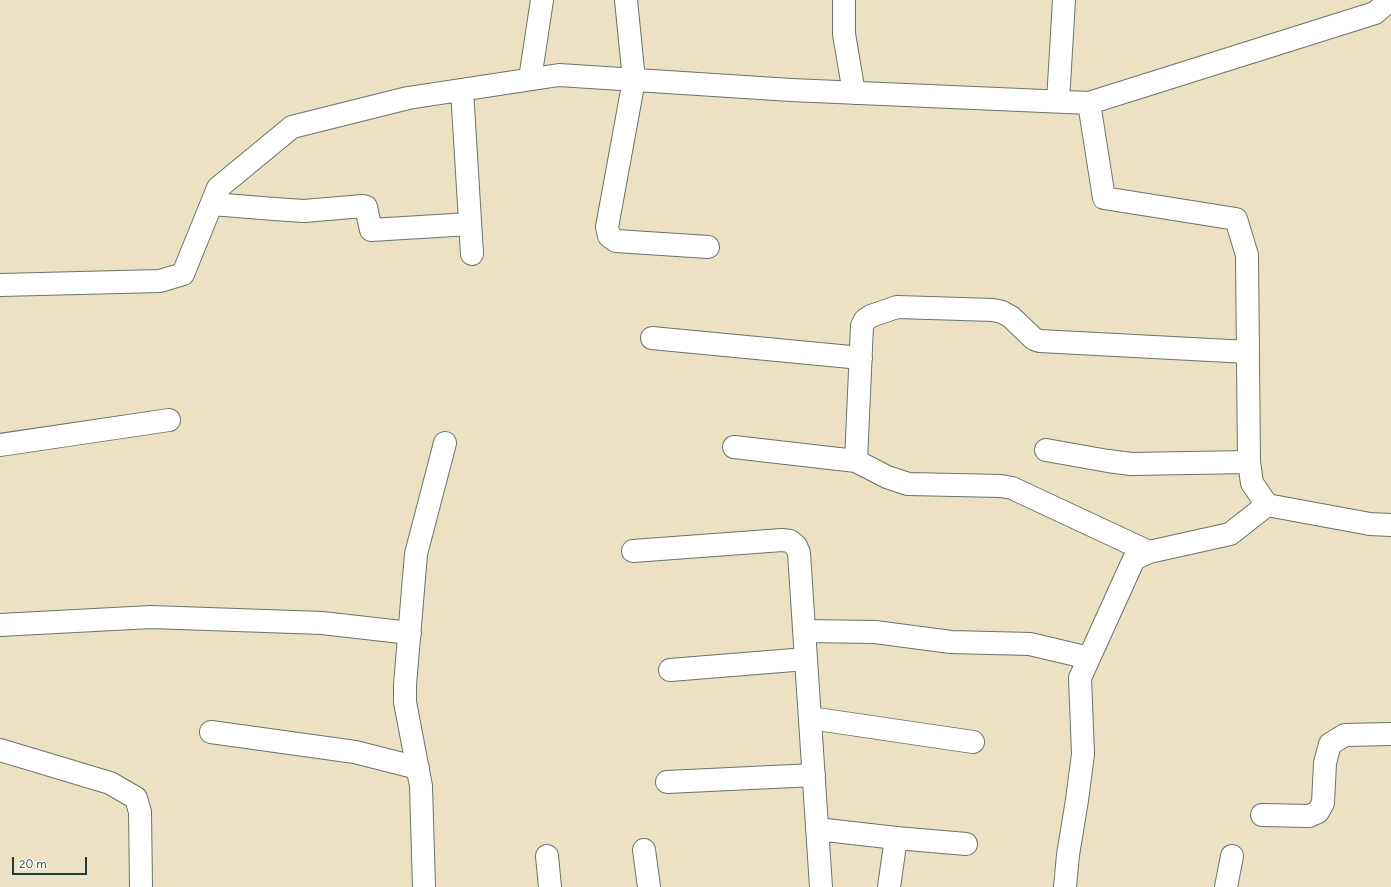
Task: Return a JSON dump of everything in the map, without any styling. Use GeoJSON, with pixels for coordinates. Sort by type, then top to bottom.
{"type":"FeatureCollection","features":[{"type":"Feature","properties":{"kind":"street"},"geometry":{"type":"LineString","coordinates":[[530,79],[542,0]]}},
{"type":"Feature","properties":{"kind":"street"},"geometry":{"type":"LineString","coordinates":[[626,0],[634,80],[607,227],[609,236],[616,240],[708,247]]}},
{"type":"Feature","properties":{"kind":"street"},"geometry":{"type":"LineString","coordinates":[[844,0],[844,34],[854,93]]}},
{"type":"Feature","properties":{"kind":"street"},"geometry":{"type":"LineString","coordinates":[[1058,101],[1064,0]]}},
{"type":"Feature","properties":{"kind":"street"},"geometry":{"type":"LineString","coordinates":[[0,285],[160,281],[182,274],[218,188],[292,127],[408,98],[559,75],[791,90],[1089,103],[1375,13],[1390,0]]}},
{"type":"Feature","properties":{"kind":"street"},"geometry":{"type":"LineString","coordinates":[[462,90],[472,254]]}},
{"type":"Feature","properties":{"kind":"street"},"geometry":{"type":"LineString","coordinates":[[1089,103],[1104,198],[1236,219],[1247,255],[1249,462],[1252,483],[1267,504],[1370,524],[1391,525]]}},
{"type":"Feature","properties":{"kind":"street"},"geometry":{"type":"LineString","coordinates":[[212,204],[274,210],[304,211],[363,206],[366,207],[372,230],[470,224]]}},
{"type":"Feature","properties":{"kind":"street"},"geometry":{"type":"LineString","coordinates":[[856,461],[862,326],[865,320],[870,316],[897,307],[908,306],[993,310],[1002,312],[1011,318],[1034,339],[1040,341],[1248,352]]}},
{"type":"Feature","properties":{"kind":"street"},"geometry":{"type":"LineString","coordinates":[[652,338],[861,358]]}},
{"type":"Feature","properties":{"kind":"street"},"geometry":{"type":"LineString","coordinates":[[0,445],[169,420]]}},
{"type":"Feature","properties":{"kind":"street"},"geometry":{"type":"LineString","coordinates":[[424,887],[422,786],[406,702],[405,685],[416,554],[445,443]]}},
{"type":"Feature","properties":{"kind":"street"},"geometry":{"type":"LineString","coordinates":[[734,447],[856,461],[887,477],[908,484],[1001,486],[1012,488],[1149,552]]}},
{"type":"Feature","properties":{"kind":"street"},"geometry":{"type":"LineString","coordinates":[[1046,450],[1131,464],[1249,462]]}},
{"type":"Feature","properties":{"kind":"street"},"geometry":{"type":"LineString","coordinates":[[1066,887],[1068,855],[1083,754],[1080,678],[1134,559],[1149,552],[1230,534],[1267,504]]}},
{"type":"Feature","properties":{"kind":"street"},"geometry":{"type":"LineString","coordinates":[[633,551],[782,540],[790,541],[796,546],[799,553],[822,887]]}},
{"type":"Feature","properties":{"kind":"street"},"geometry":{"type":"LineString","coordinates":[[0,625],[151,617],[315,622],[410,633]]}},
{"type":"Feature","properties":{"kind":"street"},"geometry":{"type":"LineString","coordinates":[[804,631],[875,632],[951,642],[1030,644],[1089,658]]}},
{"type":"Feature","properties":{"kind":"street"},"geometry":{"type":"LineString","coordinates":[[670,670],[806,659]]}},
{"type":"Feature","properties":{"kind":"street"},"geometry":{"type":"LineString","coordinates":[[810,718],[973,742]]}},
{"type":"Feature","properties":{"kind":"street"},"geometry":{"type":"LineString","coordinates":[[211,732],[349,750],[418,768]]}},
{"type":"Feature","properties":{"kind":"street"},"geometry":{"type":"LineString","coordinates":[[1262,816],[1309,816],[1318,812],[1323,803],[1325,763],[1330,744],[1345,736],[1391,734]]}},
{"type":"Feature","properties":{"kind":"street"},"geometry":{"type":"LineString","coordinates":[[0,750],[110,783],[136,798],[140,812],[141,887]]}},
{"type":"Feature","properties":{"kind":"street"},"geometry":{"type":"LineString","coordinates":[[667,782],[814,775]]}},
{"type":"Feature","properties":{"kind":"street"},"geometry":{"type":"LineString","coordinates":[[818,829],[966,844]]}},
{"type":"Feature","properties":{"kind":"street"},"geometry":{"type":"LineString","coordinates":[[889,887],[896,838]]}},
{"type":"Feature","properties":{"kind":"street"},"geometry":{"type":"LineString","coordinates":[[644,850],[648,887]]}},
{"type":"Feature","properties":{"kind":"street"},"geometry":{"type":"LineString","coordinates":[[547,856],[550,887]]}},
{"type":"Feature","properties":{"kind":"street"},"geometry":{"type":"LineString","coordinates":[[1226,887],[1232,856]]}}]}
